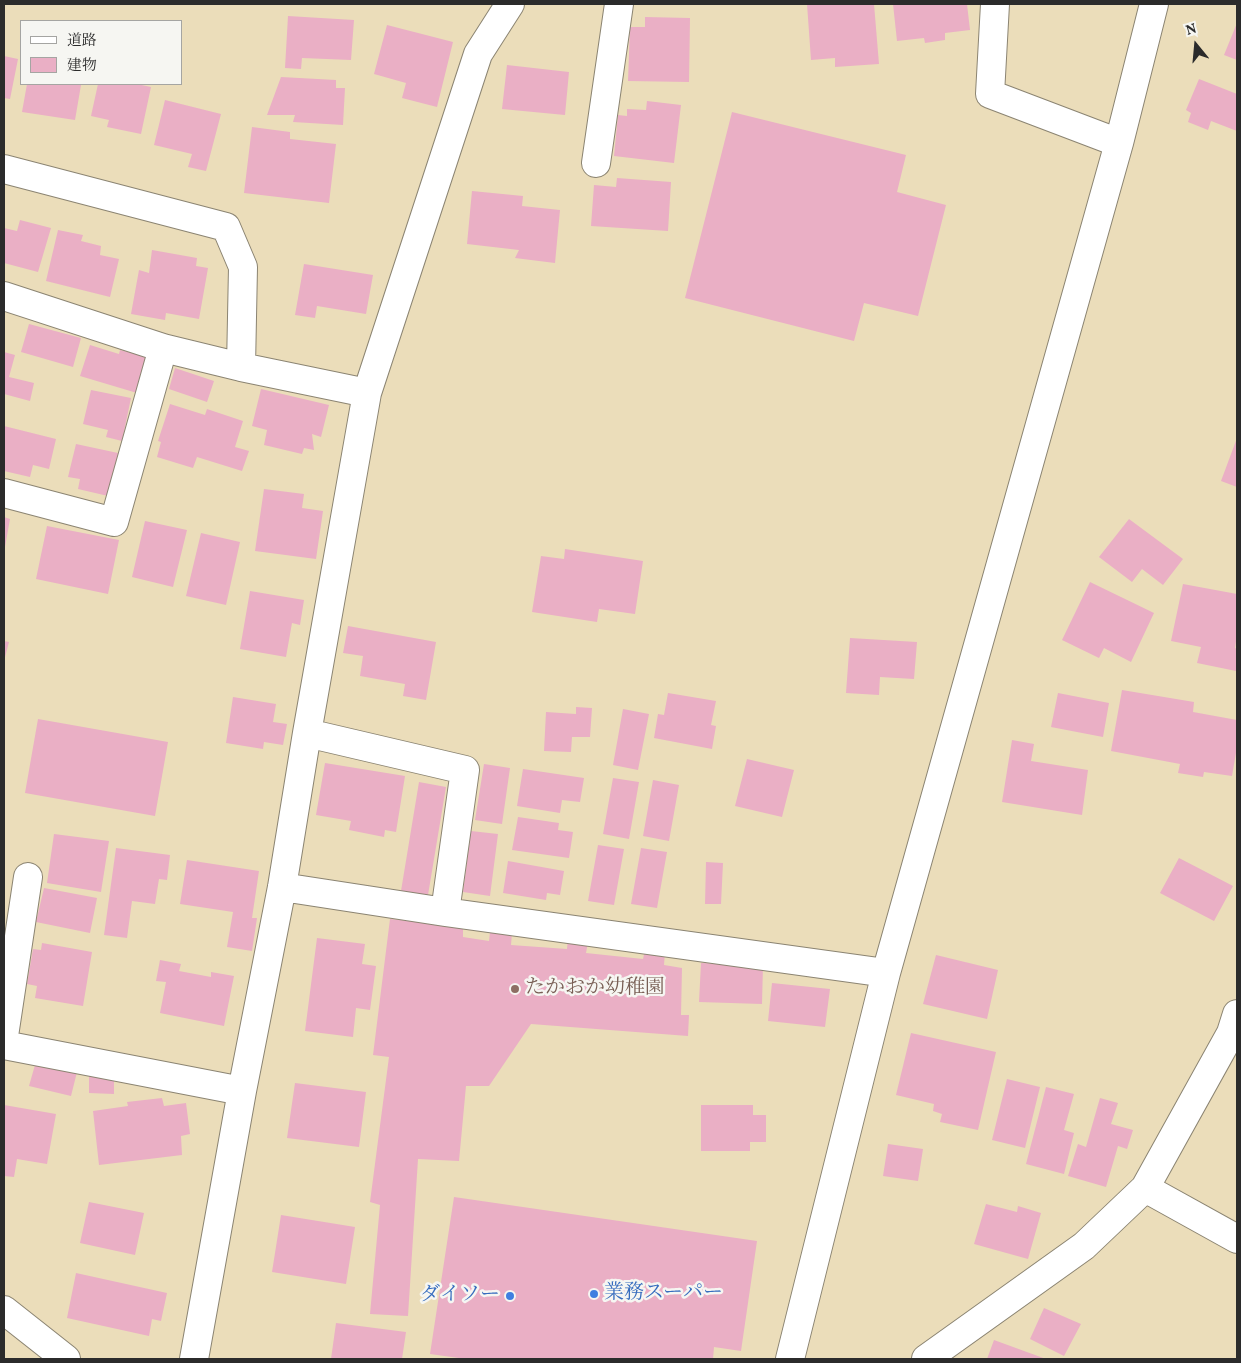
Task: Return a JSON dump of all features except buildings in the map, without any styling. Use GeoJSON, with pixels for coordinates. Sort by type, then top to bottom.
{"type":"FeatureCollection","features":[{"type":"Feature","properties":{"kind":"street"},"geometry":{"type":"LineString","coordinates":[[194,1359],[242,1091],[282,887],[367,393],[478,54],[510,4]]}},
{"type":"Feature","properties":{"kind":"street"},"geometry":{"type":"LineString","coordinates":[[596,163],[619,4]]}},
{"type":"Feature","properties":{"kind":"street"},"geometry":{"type":"LineString","coordinates":[[995,4],[990,94],[1119,143]]}},
{"type":"Feature","properties":{"kind":"street"},"geometry":{"type":"LineString","coordinates":[[790,1359],[886,974],[1119,143],[1154,4]]}},
{"type":"Feature","properties":{"kind":"street"},"geometry":{"type":"LineString","coordinates":[[4,168],[226,227],[244,267],[241,367]]}},
{"type":"Feature","properties":{"kind":"street"},"geometry":{"type":"LineString","coordinates":[[4,296],[163,348],[241,367],[367,393]]}},
{"type":"Feature","properties":{"kind":"street"},"geometry":{"type":"LineString","coordinates":[[4,493],[114,522],[163,348]]}},
{"type":"Feature","properties":{"kind":"street"},"geometry":{"type":"LineString","coordinates":[[307,733],[465,770],[445,912]]}},
{"type":"Feature","properties":{"kind":"street"},"geometry":{"type":"LineString","coordinates":[[4,1036],[28,877]]}},
{"type":"Feature","properties":{"kind":"street"},"geometry":{"type":"LineString","coordinates":[[282,887],[445,912],[886,974]]}},
{"type":"Feature","properties":{"kind":"street"},"geometry":{"type":"LineString","coordinates":[[926,1359],[1084,1246],[1145,1188],[1231,1033],[1237,1014]]}},
{"type":"Feature","properties":{"kind":"street"},"geometry":{"type":"LineString","coordinates":[[4,1045],[242,1091]]}},
{"type":"Feature","properties":{"kind":"street"},"geometry":{"type":"LineString","coordinates":[[1145,1188],[1237,1239]]}},
{"type":"Feature","properties":{"kind":"street"},"geometry":{"type":"LineString","coordinates":[[4,1310],[66,1359]]}},
{"type":"Feature","properties":{"kind":"place","name":"たかおか幼稚園"},"geometry":{"type":"Point","coordinates":[515,989]}},
{"type":"Feature","properties":{"kind":"place","name":"業務スーパー"},"geometry":{"type":"Point","coordinates":[594,1294]}},
{"type":"Feature","properties":{"kind":"place","name":"ダイソー"},"geometry":{"type":"Point","coordinates":[510,1296]}}]}
